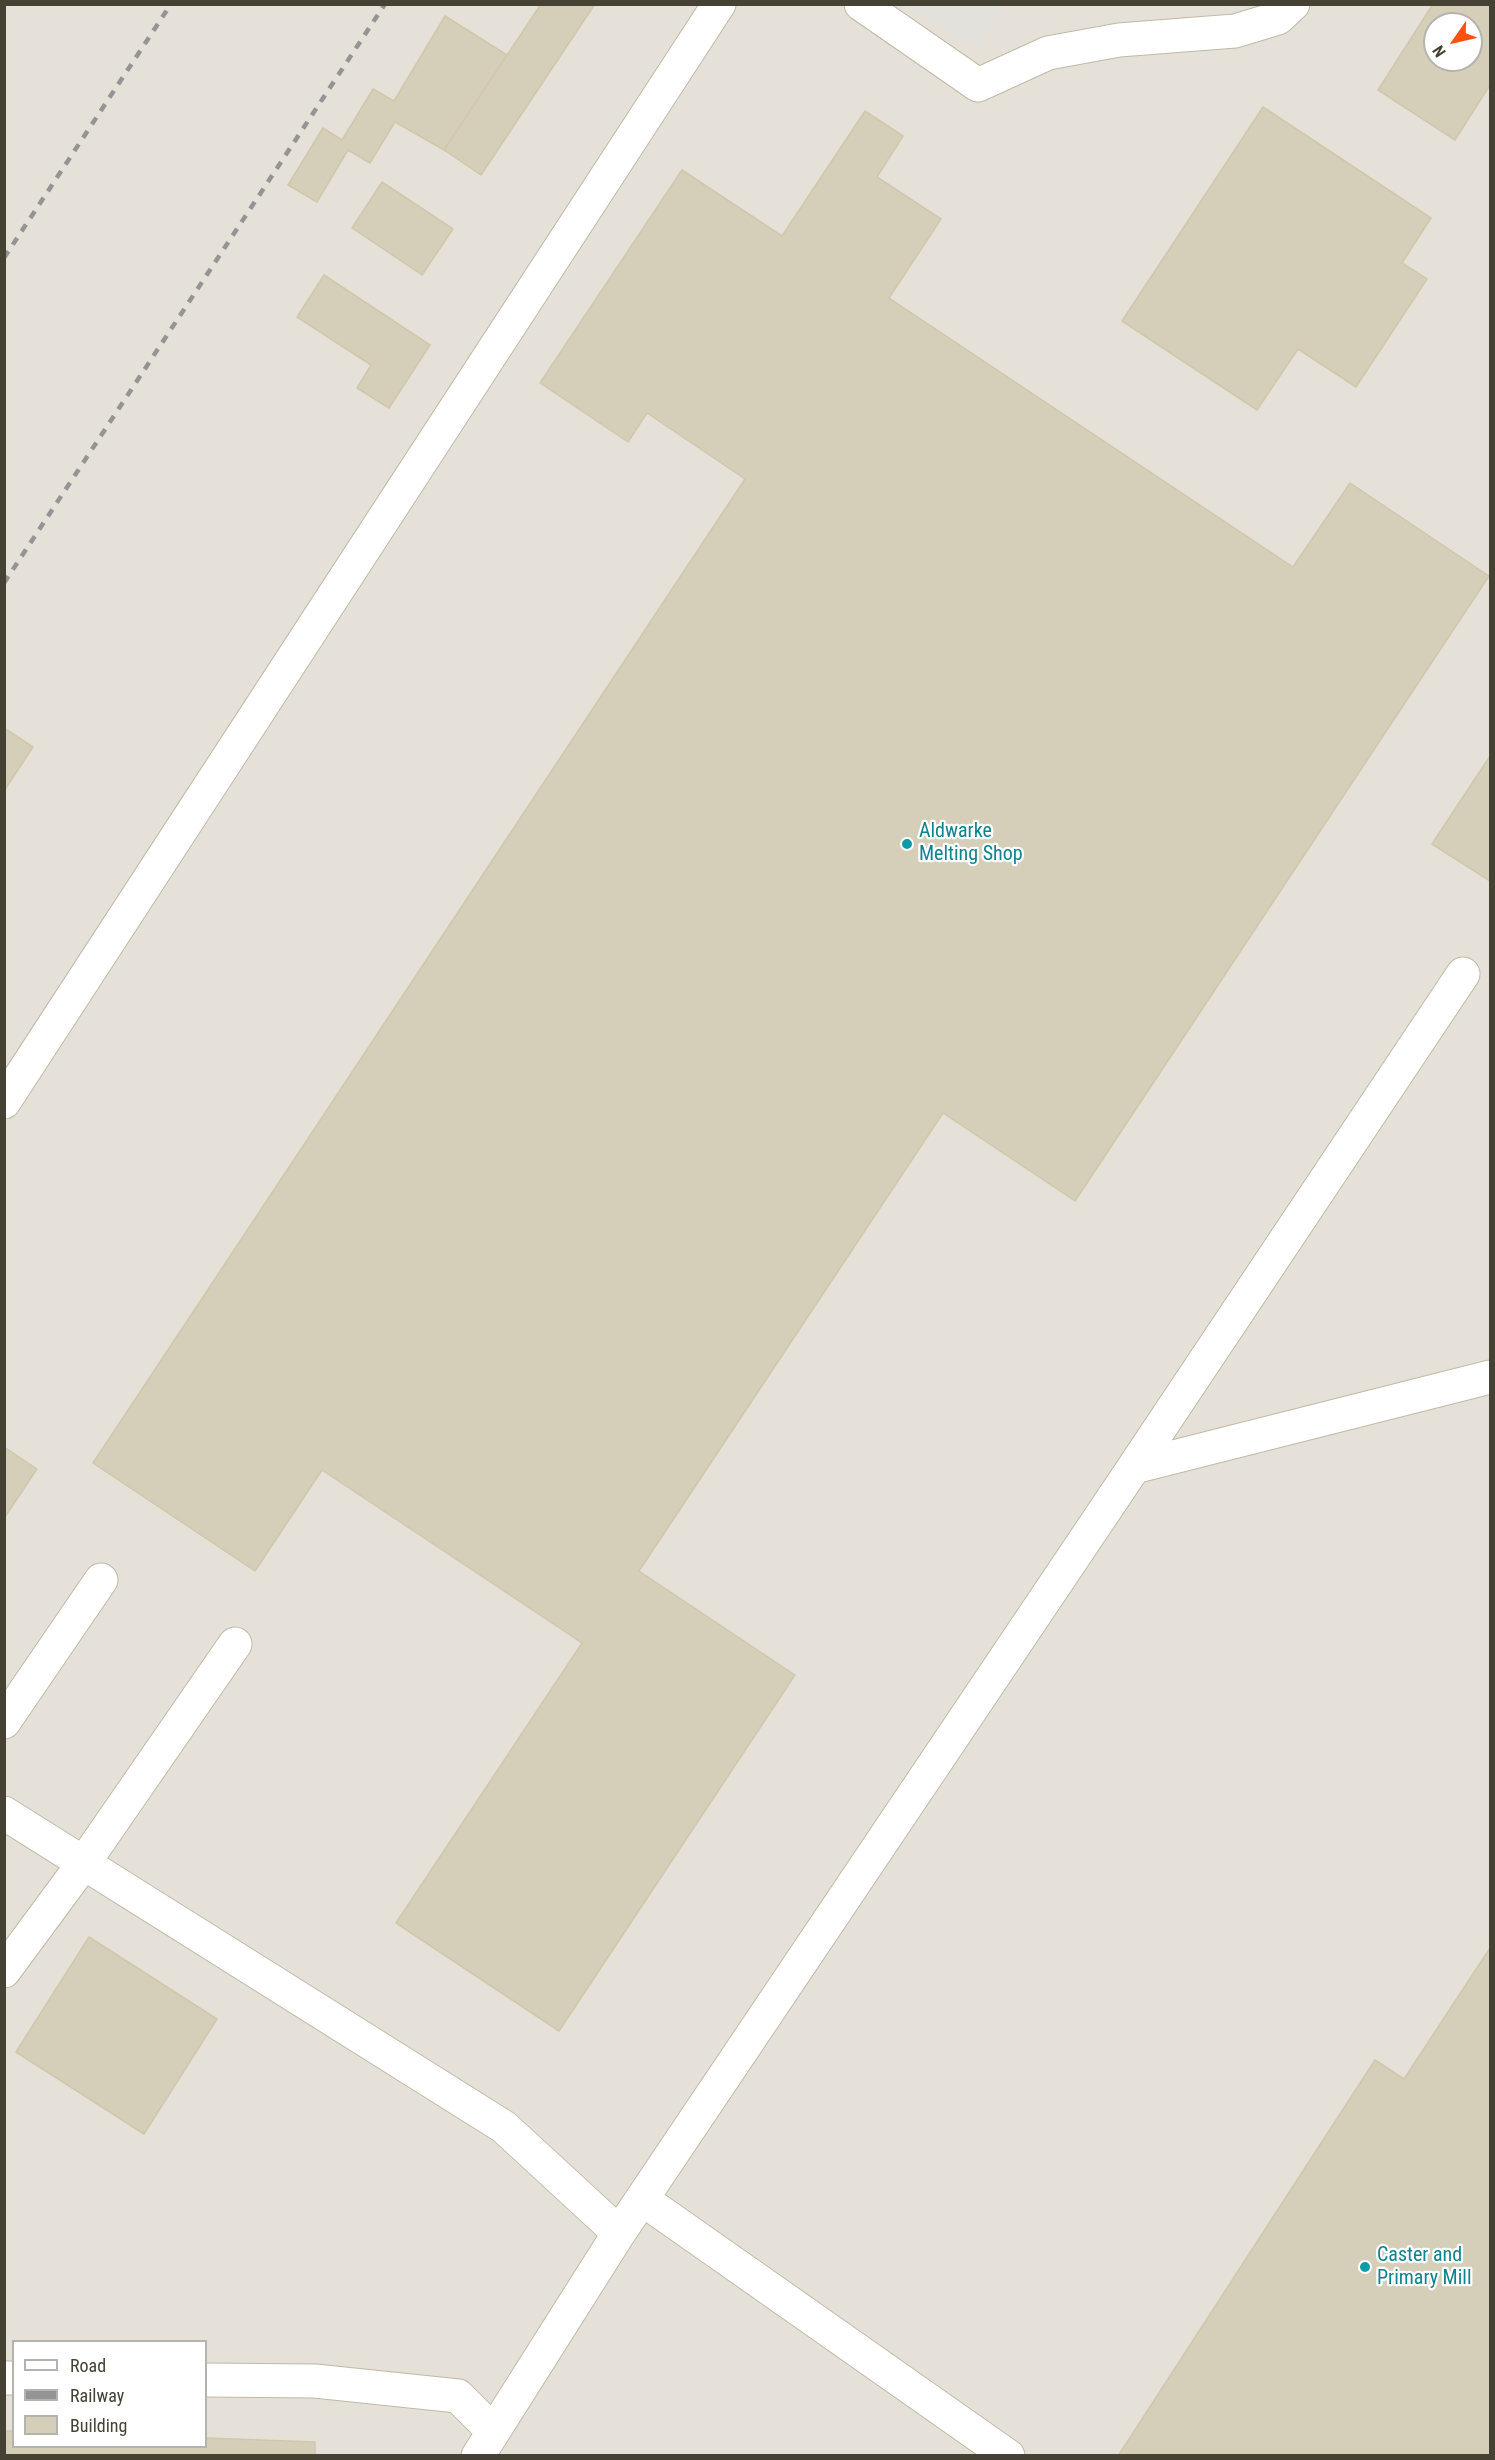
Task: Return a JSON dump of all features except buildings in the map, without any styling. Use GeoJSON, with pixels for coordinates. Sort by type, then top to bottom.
{"type":"FeatureCollection","features":[{"type":"Feature","properties":{"kind":"lane"},"geometry":{"type":"LineString","coordinates":[[4,1102],[719,4]]}},
{"type":"Feature","properties":{"kind":"lane"},"geometry":{"type":"LineString","coordinates":[[861,4],[978,85],[1048,53],[1119,40],[1235,31],[1278,18],[1293,4]]}},
{"type":"Feature","properties":{"kind":"lane"},"geometry":{"type":"LineString","coordinates":[[207,2380],[315,2381],[458,2396],[486,2443],[642,2199],[1463,974]]}},
{"type":"Feature","properties":{"kind":"lane"},"geometry":{"type":"LineString","coordinates":[[1134,1467],[1491,1377]]}},
{"type":"Feature","properties":{"kind":"lane"},"geometry":{"type":"LineString","coordinates":[[4,1722],[101,1580]]}},
{"type":"Feature","properties":{"kind":"lane"},"geometry":{"type":"LineString","coordinates":[[4,1971],[83,1864],[235,1644]]}},
{"type":"Feature","properties":{"kind":"lane"},"geometry":{"type":"LineString","coordinates":[[4,1813],[504,2127],[619,2234]]}},
{"type":"Feature","properties":{"kind":"lane"},"geometry":{"type":"LineString","coordinates":[[642,2199],[1008,2456]]}},
{"type":"Feature","properties":{"kind":"shaded area"},"geometry":{"type":"Polygon","coordinates":[[[5,5],[1490,5],[1490,2455],[5,2455],[5,5]]]}},
{"type":"Feature","properties":{"kind":"shaded area"},"geometry":{"type":"Polygon","coordinates":[[[908,5],[1003,5],[976,48],[908,5]]]}},
{"type":"Feature","properties":{"kind":"railway"},"geometry":{"type":"LineString","coordinates":[[4,258],[171,4]]}},
{"type":"Feature","properties":{"kind":"railway"},"geometry":{"type":"LineString","coordinates":[[4,583],[385,4]]}},
{"type":"Feature","properties":{"kind":"place","name":"Aldwarke Melting Shop"},"geometry":{"type":"Point","coordinates":[907,844]}},
{"type":"Feature","properties":{"kind":"place","name":"Caster and Primary Mill"},"geometry":{"type":"Point","coordinates":[1365,2267]}}]}
